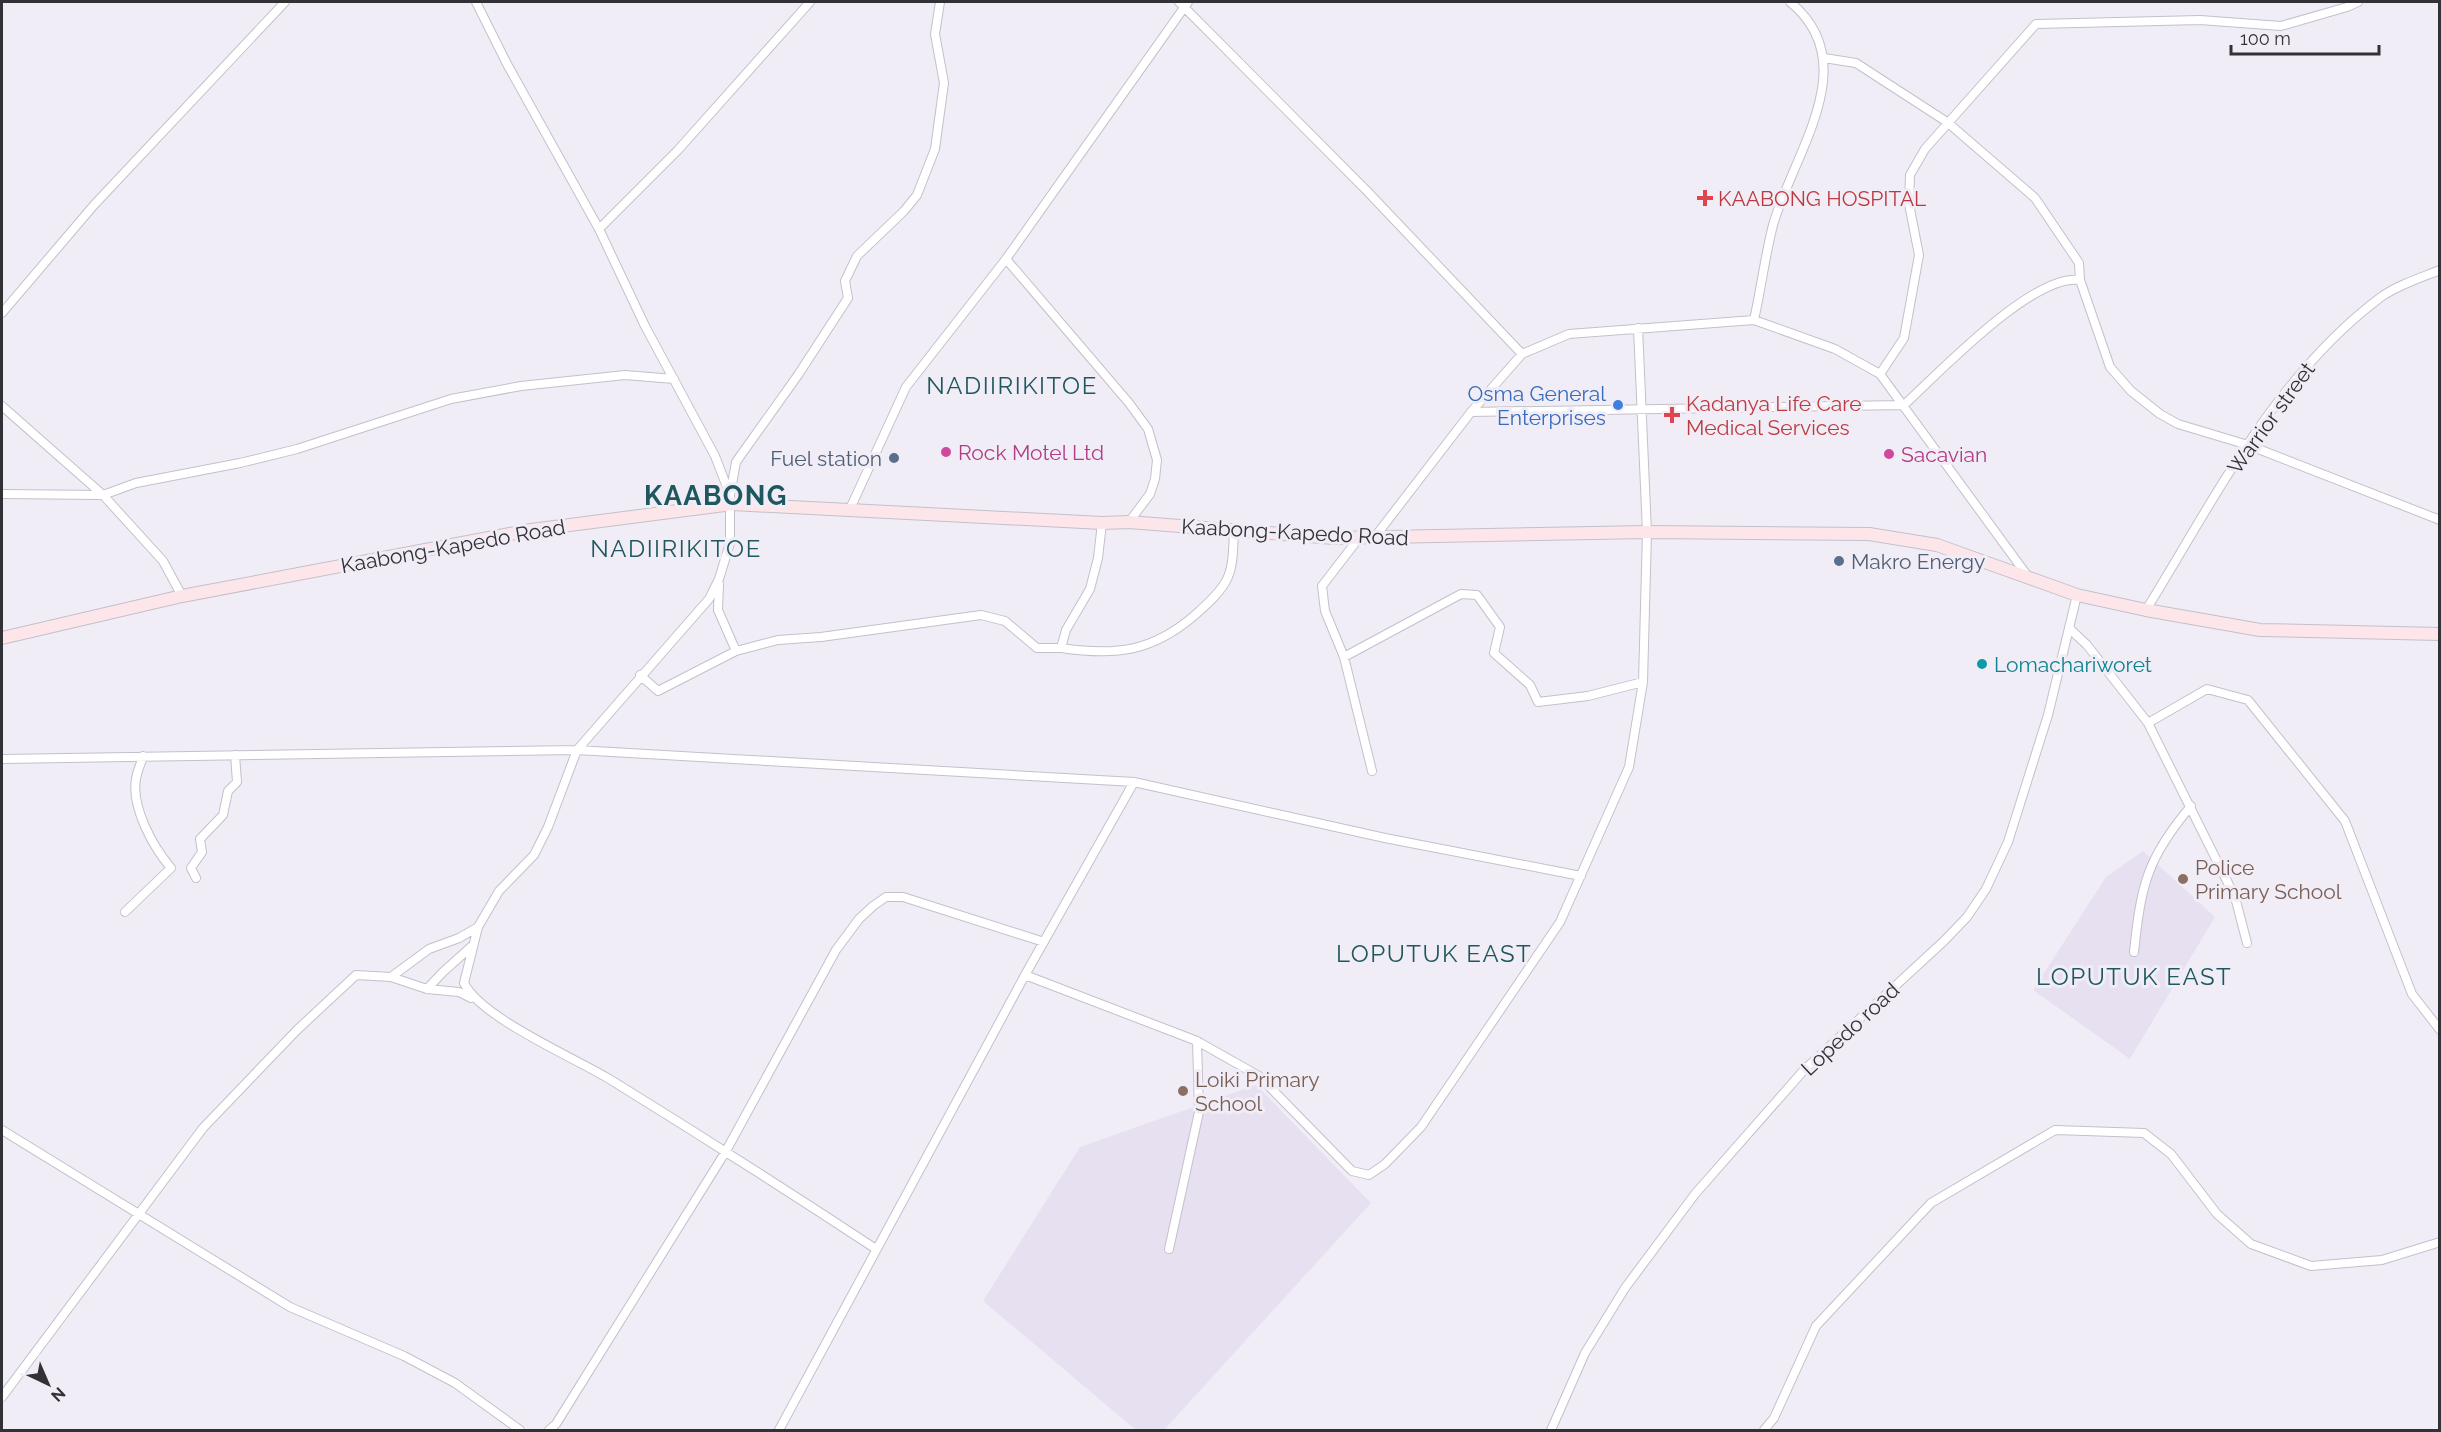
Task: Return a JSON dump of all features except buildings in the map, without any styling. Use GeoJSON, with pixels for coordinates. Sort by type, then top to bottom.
{"type":"FeatureCollection","features":[{"type":"Feature","properties":{"kind":"main road","name":"Kaabong-Kapedo Road"},"geometry":{"type":"LineString","coordinates":[[2,638],[182,596],[531,530],[731,499],[849,511],[1102,523],[1129,522],[1359,538],[1647,532],[1869,534],[1937,545],[2077,595],[2260,630],[2439,634]]}},
{"type":"Feature","properties":{"kind":"street"},"geometry":{"type":"LineString","coordinates":[[2,313],[94,205],[285,2]]}},
{"type":"Feature","properties":{"kind":"street"},"geometry":{"type":"LineString","coordinates":[[476,2],[599,229],[714,456],[731,499]]}},
{"type":"Feature","properties":{"kind":"street"},"geometry":{"type":"LineString","coordinates":[[599,229],[678,150],[810,2]]}},
{"type":"Feature","properties":{"kind":"street"},"geometry":{"type":"LineString","coordinates":[[474,999],[464,983],[478,927],[499,891],[534,855],[548,827],[577,750],[708,599],[719,579],[730,543],[731,499],[736,462],[798,375],[848,298],[845,280],[857,256],[904,211],[917,195],[935,149],[944,83],[935,34],[940,2]]}},
{"type":"Feature","properties":{"kind":"street"},"geometry":{"type":"LineString","coordinates":[[1754,320],[1773,226],[1823,96],[1824,58],[1820,38],[1806,15],[1790,2]]}},
{"type":"Feature","properties":{"kind":"street"},"geometry":{"type":"LineString","coordinates":[[1880,374],[1904,338],[1919,255],[1909,204],[1910,175],[1925,148],[2036,24],[2200,20],[2281,26],[2358,2]]}},
{"type":"Feature","properties":{"kind":"street"},"geometry":{"type":"LineString","coordinates":[[849,511],[906,387],[1006,259],[1184,3],[1522,354]]}},
{"type":"Feature","properties":{"kind":"street"},"geometry":{"type":"LineString","coordinates":[[1824,58],[1856,63],[1947,122],[2035,198],[2079,263],[2080,280],[2110,367],[2131,391],[2160,414],[2178,424],[2248,444],[2439,520]]}},
{"type":"Feature","properties":{"kind":"street"},"geometry":{"type":"LineString","coordinates":[[1006,259],[1134,409],[1148,429],[1156,460],[1155,479],[1150,494],[1129,522]]}},
{"type":"Feature","properties":{"kind":"street","name":"Warrior street"},"geometry":{"type":"LineString","coordinates":[[2146,610],[2248,444],[2306,365],[2382,296],[2439,270]]}},
{"type":"Feature","properties":{"kind":"street"},"geometry":{"type":"LineString","coordinates":[[1471,412],[1904,405],[1982,332],[2031,295],[2067,278],[2080,280]]}},
{"type":"Feature","properties":{"kind":"street"},"geometry":{"type":"LineString","coordinates":[[1374,538],[1471,412],[1522,354],[1569,334],[1754,320],[1835,349],[1880,374],[2029,579]]}},
{"type":"Feature","properties":{"kind":"street"},"geometry":{"type":"LineString","coordinates":[[1026,975],[1197,1041],[1259,1076],[1352,1171],[1369,1175],[1385,1164],[1421,1127],[1560,922],[1629,767],[1643,682],[1647,532],[1638,328]]}},
{"type":"Feature","properties":{"kind":"street"},"geometry":{"type":"LineString","coordinates":[[2,494],[103,495],[136,483],[240,463],[297,449],[478,393],[590,377],[625,375],[674,379]]}},
{"type":"Feature","properties":{"kind":"street"},"geometry":{"type":"LineString","coordinates":[[2,406],[103,495],[163,561],[182,596]]}},
{"type":"Feature","properties":{"kind":"street"},"geometry":{"type":"LineString","coordinates":[[1061,648],[1066,630],[1090,590],[1098,558],[1102,523]]}},
{"type":"Feature","properties":{"kind":"street"},"geometry":{"type":"LineString","coordinates":[[640,675],[658,691],[736,651],[778,640],[820,637],[981,615],[1005,621],[1037,648],[1091,652],[1131,651],[1171,634],[1211,601],[1227,580],[1234,531]]}},
{"type":"Feature","properties":{"kind":"street"},"geometry":{"type":"LineString","coordinates":[[1359,538],[1322,586],[1325,611],[1344,657],[1372,771]]}},
{"type":"Feature","properties":{"kind":"street"},"geometry":{"type":"LineString","coordinates":[[719,579],[718,610],[736,651]]}},
{"type":"Feature","properties":{"kind":"street"},"geometry":{"type":"LineString","coordinates":[[1344,657],[1461,594],[1477,595],[1500,627],[1494,653],[1530,685],[1538,702],[1588,696],[1643,682]]}},
{"type":"Feature","properties":{"kind":"street","name":"Lopedo road"},"geometry":{"type":"LineString","coordinates":[[1551,1431],[1585,1353],[1625,1288],[1695,1194],[1804,1070],[1944,941],[1967,917],[1986,889],[2008,842],[2048,715],[2077,595]]}},
{"type":"Feature","properties":{"kind":"street"},"geometry":{"type":"LineString","coordinates":[[2070,629],[2087,645],[2148,723],[2235,897],[2247,944]]}},
{"type":"Feature","properties":{"kind":"street"},"geometry":{"type":"LineString","coordinates":[[2148,723],[2207,689],[2248,700],[2345,821],[2412,994],[2439,1030]]}},
{"type":"Feature","properties":{"kind":"street"},"geometry":{"type":"LineString","coordinates":[[2,759],[577,750],[1134,782],[1385,838],[1581,876]]}},
{"type":"Feature","properties":{"kind":"street"},"geometry":{"type":"LineString","coordinates":[[196,878],[191,868],[202,852],[200,839],[224,815],[228,791],[237,782],[235,755]]}},
{"type":"Feature","properties":{"kind":"street"},"geometry":{"type":"LineString","coordinates":[[125,912],[171,868],[160,856],[140,818],[135,781],[143,756]]}},
{"type":"Feature","properties":{"kind":"street"},"geometry":{"type":"LineString","coordinates":[[779,1431],[799,1399],[876,1249],[1134,782]]}},
{"type":"Feature","properties":{"kind":"street"},"geometry":{"type":"LineString","coordinates":[[2134,952],[2145,882],[2155,855],[2166,835],[2191,806]]}},
{"type":"Feature","properties":{"kind":"street"},"geometry":{"type":"LineString","coordinates":[[549,1431],[556,1424],[726,1151],[837,951],[859,919],[886,897],[903,897],[1044,942]]}},
{"type":"Feature","properties":{"kind":"street"},"geometry":{"type":"LineString","coordinates":[[391,977],[429,949],[459,938],[478,927]]}},
{"type":"Feature","properties":{"kind":"street"},"geometry":{"type":"LineString","coordinates":[[428,989],[443,972],[473,946]]}},
{"type":"Feature","properties":{"kind":"street"},"geometry":{"type":"LineString","coordinates":[[2,1397],[202,1128],[297,1030],[356,975],[391,977],[428,989],[459,992],[474,999],[726,1151],[876,1249]]}},
{"type":"Feature","properties":{"kind":"street"},"geometry":{"type":"LineString","coordinates":[[1170,1249],[1199,1112],[1197,1041]]}},
{"type":"Feature","properties":{"kind":"street"},"geometry":{"type":"LineString","coordinates":[[2,1130],[290,1307],[404,1356],[455,1383],[520,1431]]}},
{"type":"Feature","properties":{"kind":"street"},"geometry":{"type":"LineString","coordinates":[[1764,1431],[1774,1418],[1816,1326],[1931,1203],[2055,1130],[2144,1133],[2171,1154],[2217,1214],[2251,1244],[2311,1266],[2382,1260],[2439,1242]]}},
{"type":"Feature","properties":{"kind":"shaded area","name":"Police Primary School"},"geometry":{"type":"Polygon","coordinates":[[[2143,851],[2215,917],[2130,1059],[2033,990],[2106,877],[2143,851]]]}},
{"type":"Feature","properties":{"kind":"shaded area","name":"Loiki Primary School"},"geometry":{"type":"Polygon","coordinates":[[[1256,1085],[1371,1203],[1164,1430],[1136,1430],[983,1301],[1080,1147],[1256,1085]]]}},
{"type":"Feature","properties":{"kind":"place","name":"KAABONG HOSPITAL"},"geometry":{"type":"Point","coordinates":[1705,198]}},
{"type":"Feature","properties":{"kind":"place","name":"Osma General Enterprises"},"geometry":{"type":"Point","coordinates":[1618,405]}},
{"type":"Feature","properties":{"kind":"place","name":"Kadanya Life Care Medical Services"},"geometry":{"type":"Point","coordinates":[1672,415]}},
{"type":"Feature","properties":{"kind":"place","name":"Rock Motel Ltd"},"geometry":{"type":"Point","coordinates":[946,452]}},
{"type":"Feature","properties":{"kind":"place","name":"Sacavian"},"geometry":{"type":"Point","coordinates":[1889,454]}},
{"type":"Feature","properties":{"kind":"place","name":"Fuel station"},"geometry":{"type":"Point","coordinates":[894,458]}},
{"type":"Feature","properties":{"kind":"place","name":"Makro Energy"},"geometry":{"type":"Point","coordinates":[1839,561]}},
{"type":"Feature","properties":{"kind":"place","name":"Lomachariworet"},"geometry":{"type":"Point","coordinates":[1982,664]}},
{"type":"Feature","properties":{"kind":"place","name":"Police Primary School"},"geometry":{"type":"Point","coordinates":[2183,879]}},
{"type":"Feature","properties":{"kind":"place","name":"Loiki Primary School"},"geometry":{"type":"Point","coordinates":[1183,1091]}},
{"type":"Feature","properties":{"kind":"district","name":"NADIIRIKITOE"},"geometry":{"type":"Point","coordinates":[1012,385]}},
{"type":"Feature","properties":{"kind":"district","name":"KAABONG"},"geometry":{"type":"Point","coordinates":[716,495]}},
{"type":"Feature","properties":{"kind":"district","name":"NADIIRIKITOE"},"geometry":{"type":"Point","coordinates":[676,548]}},
{"type":"Feature","properties":{"kind":"district","name":"LOPUTUK EAST"},"geometry":{"type":"Point","coordinates":[1434,953]}},
{"type":"Feature","properties":{"kind":"district","name":"LOPUTUK EAST"},"geometry":{"type":"Point","coordinates":[2134,976]}}]}
